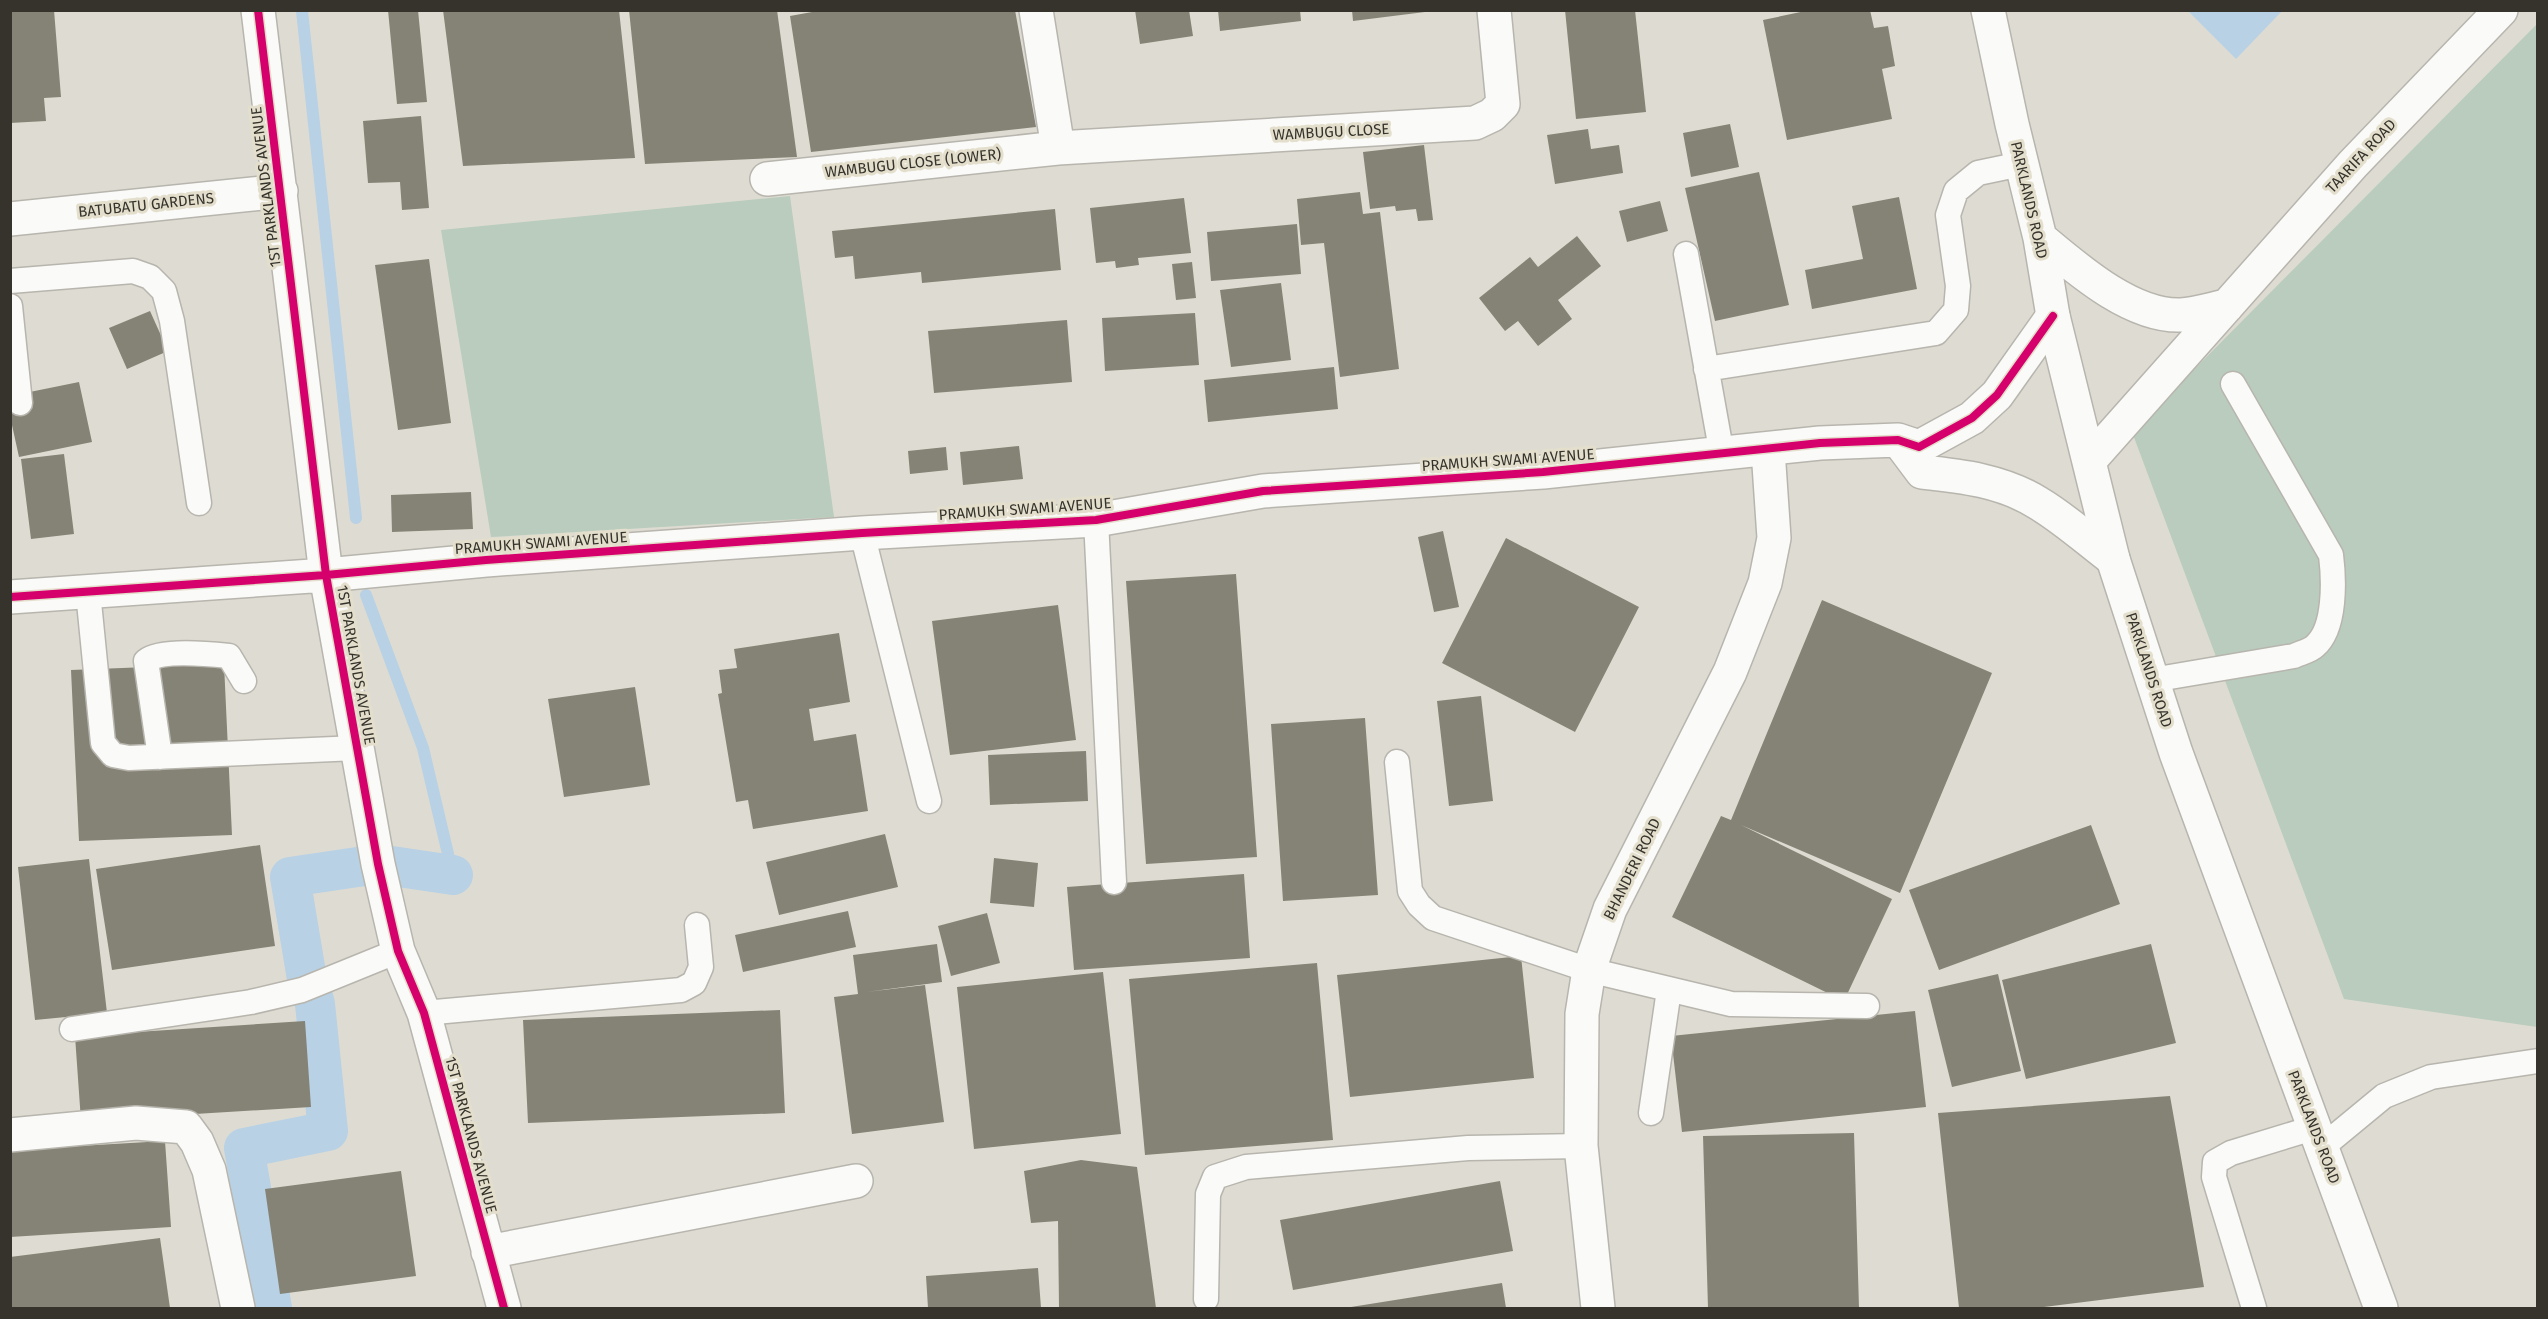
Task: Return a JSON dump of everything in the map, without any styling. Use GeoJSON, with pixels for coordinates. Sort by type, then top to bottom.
{"type":"FeatureCollection","features":[{"type":"Feature","properties":{"kind":"street","name":"1ST PARKLANDS AVENUE"},"geometry":{"type":"LineString","coordinates":[[258,10],[326,575],[378,864],[398,951],[424,1013],[504,1308]]}},
{"type":"Feature","properties":{"kind":"street"},"geometry":{"type":"LineString","coordinates":[[1036,10],[1058,148]]}},
{"type":"Feature","properties":{"kind":"street","name":"WAMBUGU CLOSE"},"geometry":{"type":"LineString","coordinates":[[1058,148],[1475,123],[1492,115],[1503,104],[1494,10]]}},
{"type":"Feature","properties":{"kind":"street","name":"PARKLANDS ROAD"},"geometry":{"type":"LineString","coordinates":[[1988,10],[2021,164],[2040,238],[2053,316],[2113,560],[2176,753],[2381,1308]]}},
{"type":"Feature","properties":{"kind":"street","name":"TAARIFA ROAD"},"geometry":{"type":"LineString","coordinates":[[2090,460],[2353,164],[2501,10]]}},
{"type":"Feature","properties":{"kind":"street","name":"WAMBUGU CLOSE (LOWER)"},"geometry":{"type":"LineString","coordinates":[[767,179],[1058,148]]}},
{"type":"Feature","properties":{"kind":"street","name":"BATUBATU GARDENS"},"geometry":{"type":"LineString","coordinates":[[10,219],[280,191]]}},
{"type":"Feature","properties":{"kind":"street"},"geometry":{"type":"LineString","coordinates":[[2040,238],[2111,292],[2146,309],[2180,315],[2227,306]]}},
{"type":"Feature","properties":{"kind":"street","name":"PRAMUKH SWAMI AVENUE"},"geometry":{"type":"LineString","coordinates":[[10,597],[862,533],[1095,520],[1263,491],[1544,472],[1768,450],[1820,442],[1898,440],[1919,447],[1972,418],[1997,395],[2053,316]]}},
{"type":"Feature","properties":{"kind":"street"},"geometry":{"type":"LineString","coordinates":[[1898,440],[1922,472],[1969,477],[2003,486],[2038,502],[2113,560]]}},
{"type":"Feature","properties":{"kind":"street","name":"BHANDERI ROAD"},"geometry":{"type":"LineString","coordinates":[[1598,1308],[1581,1146],[1582,1014],[1589,970],[1611,909],[1730,672],[1765,583],[1774,538],[1768,450]]}},
{"type":"Feature","properties":{"kind":"street"},"geometry":{"type":"LineString","coordinates":[[10,1135],[136,1123],[186,1127],[198,1142],[209,1170],[238,1308]]}},
{"type":"Feature","properties":{"kind":"street"},"geometry":{"type":"LineString","coordinates":[[488,1252],[856,1181]]}},
{"type":"Feature","properties":{"kind":"lane"},"geometry":{"type":"LineString","coordinates":[[1706,369],[1936,333],[1956,310],[1958,286],[1948,215],[1956,191],[1978,173],[2021,164]]}},
{"type":"Feature","properties":{"kind":"lane"},"geometry":{"type":"LineString","coordinates":[[1686,254],[1706,369],[1715,404],[1722,455]]}},
{"type":"Feature","properties":{"kind":"lane"},"geometry":{"type":"LineString","coordinates":[[10,281],[133,271],[150,277],[164,291],[172,321],[199,503]]}},
{"type":"Feature","properties":{"kind":"lane"},"geometry":{"type":"LineString","coordinates":[[10,306],[20,403]]}},
{"type":"Feature","properties":{"kind":"lane"},"geometry":{"type":"LineString","coordinates":[[2152,680],[2294,656],[2315,646],[2326,630],[2334,585],[2331,555],[2233,384]]}},
{"type":"Feature","properties":{"kind":"lane"},"geometry":{"type":"LineString","coordinates":[[1095,520],[1114,882]]}},
{"type":"Feature","properties":{"kind":"lane"},"geometry":{"type":"LineString","coordinates":[[862,533],[929,801]]}},
{"type":"Feature","properties":{"kind":"lane"},"geometry":{"type":"LineString","coordinates":[[88,592],[103,742],[113,755],[129,758],[357,748]]}},
{"type":"Feature","properties":{"kind":"lane"},"geometry":{"type":"LineString","coordinates":[[160,757],[147,661],[152,657],[172,655],[205,653],[228,656],[244,681]]}},
{"type":"Feature","properties":{"kind":"lane"},"geometry":{"type":"LineString","coordinates":[[1397,762],[1410,891],[1419,905],[1433,918],[1589,970],[1731,1004],[1867,1006]]}},
{"type":"Feature","properties":{"kind":"lane"},"geometry":{"type":"LineString","coordinates":[[424,1013],[681,990],[694,982],[701,967],[697,925]]}},
{"type":"Feature","properties":{"kind":"lane"},"geometry":{"type":"LineString","coordinates":[[72,1029],[261,1000],[302,990],[398,951]]}},
{"type":"Feature","properties":{"kind":"lane"},"geometry":{"type":"LineString","coordinates":[[1651,1113],[1669,990]]}},
{"type":"Feature","properties":{"kind":"lane"},"geometry":{"type":"LineString","coordinates":[[2254,1308],[2214,1178],[2215,1162],[2231,1153],[2317,1138],[2384,1096],[2421,1080],[2538,1061]]}},
{"type":"Feature","properties":{"kind":"lane"},"geometry":{"type":"LineString","coordinates":[[1206,1299],[1208,1194],[1215,1176],[1246,1167],[1468,1148],[1581,1146]]}},
{"type":"Feature","properties":{"kind":"green space"},"geometry":{"type":"Polygon","coordinates":[[[2537,24],[2537,1027],[2344,999],[2132,432],[2537,24]]]}},
{"type":"Feature","properties":{"kind":"green space"},"geometry":{"type":"Polygon","coordinates":[[[790,196],[834,517],[491,537],[441,230],[790,196]]]}},
{"type":"Feature","properties":{"kind":"water"},"geometry":{"type":"Polygon","coordinates":[[[2188,10],[2282,11],[2236,59],[2188,10]]]}},
{"type":"Feature","properties":{"kind":"building"},"geometry":{"type":"Polygon","coordinates":[[[10,10],[54,10],[61,97],[44,98],[46,121],[10,123],[10,10]]]}},
{"type":"Feature","properties":{"kind":"building"},"geometry":{"type":"Polygon","coordinates":[[[388,10],[418,10],[427,102],[397,104],[388,10]]]}},
{"type":"Feature","properties":{"kind":"building"},"geometry":{"type":"Polygon","coordinates":[[[443,10],[619,10],[635,158],[463,166],[443,10]]]}},
{"type":"Feature","properties":{"kind":"building"},"geometry":{"type":"Polygon","coordinates":[[[629,10],[777,10],[797,157],[645,164],[629,10]]]}},
{"type":"Feature","properties":{"kind":"building"},"geometry":{"type":"Polygon","coordinates":[[[823,10],[1015,10],[1036,127],[811,152],[790,16],[823,10]]]}},
{"type":"Feature","properties":{"kind":"building"},"geometry":{"type":"Polygon","coordinates":[[[1135,10],[1189,10],[1193,36],[1140,44],[1135,10]]]}},
{"type":"Feature","properties":{"kind":"building"},"geometry":{"type":"Polygon","coordinates":[[[1218,10],[1300,10],[1301,21],[1220,31],[1218,10]]]}},
{"type":"Feature","properties":{"kind":"building"},"geometry":{"type":"Polygon","coordinates":[[[1352,10],[1425,10],[1425,12],[1353,21],[1352,10]]]}},
{"type":"Feature","properties":{"kind":"building"},"geometry":{"type":"Polygon","coordinates":[[[1565,10],[1635,10],[1646,112],[1576,119],[1565,10]]]}},
{"type":"Feature","properties":{"kind":"building"},"geometry":{"type":"Polygon","coordinates":[[[1810,10],[1870,10],[1874,28],[1888,26],[1895,66],[1882,69],[1892,119],[1787,140],[1763,20],[1810,10]]]}},
{"type":"Feature","properties":{"kind":"building"},"geometry":{"type":"Polygon","coordinates":[[[421,116],[429,208],[402,210],[400,182],[368,183],[363,121],[421,116]]]}},
{"type":"Feature","properties":{"kind":"building"},"geometry":{"type":"Polygon","coordinates":[[[1730,124],[1739,167],[1691,177],[1683,133],[1730,124]]]}},
{"type":"Feature","properties":{"kind":"building"},"geometry":{"type":"Polygon","coordinates":[[[1588,129],[1591,149],[1619,145],[1623,173],[1555,184],[1547,135],[1588,129]]]}},
{"type":"Feature","properties":{"kind":"building"},"geometry":{"type":"Polygon","coordinates":[[[1424,145],[1433,220],[1418,221],[1416,209],[1396,211],[1395,206],[1370,209],[1363,152],[1424,145]]]}},
{"type":"Feature","properties":{"kind":"building"},"geometry":{"type":"Polygon","coordinates":[[[1759,172],[1789,305],[1715,321],[1685,188],[1759,172]]]}},
{"type":"Feature","properties":{"kind":"building"},"geometry":{"type":"Polygon","coordinates":[[[1360,192],[1363,214],[1380,212],[1399,369],[1340,377],[1324,243],[1301,245],[1297,199],[1360,192]]]}},
{"type":"Feature","properties":{"kind":"building"},"geometry":{"type":"Polygon","coordinates":[[[1899,197],[1917,289],[1812,309],[1805,270],[1863,259],[1852,206],[1899,197]]]}},
{"type":"Feature","properties":{"kind":"building"},"geometry":{"type":"Polygon","coordinates":[[[1184,198],[1191,253],[1138,258],[1139,265],[1116,268],[1115,261],[1096,263],[1090,208],[1184,198]]]}},
{"type":"Feature","properties":{"kind":"building"},"geometry":{"type":"Polygon","coordinates":[[[1660,201],[1668,231],[1627,242],[1619,211],[1660,201]]]}},
{"type":"Feature","properties":{"kind":"building"},"geometry":{"type":"Polygon","coordinates":[[[1055,209],[1061,270],[922,283],[921,272],[855,279],[853,256],[835,258],[832,231],[1055,209]]]}},
{"type":"Feature","properties":{"kind":"building"},"geometry":{"type":"Polygon","coordinates":[[[1297,224],[1301,274],[1211,281],[1207,232],[1297,224]]]}},
{"type":"Feature","properties":{"kind":"building"},"geometry":{"type":"Polygon","coordinates":[[[1577,236],[1601,266],[1558,300],[1572,319],[1538,346],[1518,321],[1505,331],[1479,298],[1530,257],[1538,267],[1577,236]]]}},
{"type":"Feature","properties":{"kind":"building"},"geometry":{"type":"Polygon","coordinates":[[[429,259],[451,423],[398,430],[375,265],[429,259]]]}},
{"type":"Feature","properties":{"kind":"building"},"geometry":{"type":"Polygon","coordinates":[[[1192,262],[1196,298],[1176,300],[1172,264],[1192,262]]]}},
{"type":"Feature","properties":{"kind":"building"},"geometry":{"type":"Polygon","coordinates":[[[1281,283],[1291,360],[1231,367],[1220,290],[1281,283]]]}},
{"type":"Feature","properties":{"kind":"building"},"geometry":{"type":"Polygon","coordinates":[[[150,311],[168,351],[127,369],[109,328],[150,311]]]}},
{"type":"Feature","properties":{"kind":"building"},"geometry":{"type":"Polygon","coordinates":[[[1195,313],[1199,365],[1105,371],[1102,318],[1195,313]]]}},
{"type":"Feature","properties":{"kind":"building"},"geometry":{"type":"Polygon","coordinates":[[[1067,320],[1072,382],[934,393],[928,331],[1067,320]]]}},
{"type":"Feature","properties":{"kind":"building"},"geometry":{"type":"Polygon","coordinates":[[[1334,367],[1338,409],[1208,422],[1204,380],[1334,367]]]}},
{"type":"Feature","properties":{"kind":"building"},"geometry":{"type":"Polygon","coordinates":[[[79,382],[92,442],[19,457],[10,416],[10,396],[79,382]]]}},
{"type":"Feature","properties":{"kind":"building"},"geometry":{"type":"Polygon","coordinates":[[[1019,446],[1023,479],[963,485],[960,452],[1019,446]]]}},
{"type":"Feature","properties":{"kind":"building"},"geometry":{"type":"Polygon","coordinates":[[[946,447],[948,470],[910,474],[908,451],[946,447]]]}},
{"type":"Feature","properties":{"kind":"building"},"geometry":{"type":"Polygon","coordinates":[[[64,454],[74,534],[31,539],[21,459],[64,454]]]}},
{"type":"Feature","properties":{"kind":"building"},"geometry":{"type":"Polygon","coordinates":[[[471,492],[473,529],[392,532],[391,495],[471,492]]]}},
{"type":"Feature","properties":{"kind":"building"},"geometry":{"type":"Polygon","coordinates":[[[1443,531],[1459,607],[1434,612],[1418,537],[1443,531]]]}},
{"type":"Feature","properties":{"kind":"building"},"geometry":{"type":"Polygon","coordinates":[[[1506,538],[1639,607],[1575,732],[1442,663],[1506,538]]]}},
{"type":"Feature","properties":{"kind":"building"},"geometry":{"type":"Polygon","coordinates":[[[1236,574],[1257,857],[1146,864],[1126,581],[1236,574]]]}},
{"type":"Feature","properties":{"kind":"building"},"geometry":{"type":"Polygon","coordinates":[[[1822,600],[1992,673],[1900,893],[1741,825],[1892,899],[1844,1001],[1672,917],[1721,816],[1731,820],[1822,600]]]}},
{"type":"Feature","properties":{"kind":"building"},"geometry":{"type":"Polygon","coordinates":[[[1058,605],[1076,740],[950,755],[932,621],[1058,605]]]}},
{"type":"Feature","properties":{"kind":"building"},"geometry":{"type":"Polygon","coordinates":[[[839,633],[850,702],[809,709],[814,741],[856,734],[868,811],[753,829],[748,800],[736,802],[718,694],[722,693],[719,670],[737,668],[734,649],[839,633]]]}},
{"type":"Feature","properties":{"kind":"building"},"geometry":{"type":"Polygon","coordinates":[[[224,664],[232,835],[79,841],[71,670],[224,664]]]}},
{"type":"Feature","properties":{"kind":"building"},"geometry":{"type":"Polygon","coordinates":[[[635,687],[650,785],[564,797],[548,699],[635,687]]]}},
{"type":"Feature","properties":{"kind":"building"},"geometry":{"type":"Polygon","coordinates":[[[1481,696],[1493,801],[1449,806],[1437,701],[1481,696]]]}},
{"type":"Feature","properties":{"kind":"building"},"geometry":{"type":"Polygon","coordinates":[[[1365,718],[1378,895],[1283,901],[1271,724],[1365,718]]]}},
{"type":"Feature","properties":{"kind":"building"},"geometry":{"type":"Polygon","coordinates":[[[1086,751],[1088,801],[990,805],[988,755],[1086,751]]]}},
{"type":"Feature","properties":{"kind":"building"},"geometry":{"type":"Polygon","coordinates":[[[2091,825],[2120,904],[1939,970],[1909,890],[2091,825]]]}},
{"type":"Feature","properties":{"kind":"building"},"geometry":{"type":"Polygon","coordinates":[[[885,834],[898,887],[779,915],[766,862],[885,834]]]}},
{"type":"Feature","properties":{"kind":"building"},"geometry":{"type":"Polygon","coordinates":[[[260,845],[275,946],[112,970],[96,869],[260,845]]]}},
{"type":"Feature","properties":{"kind":"building"},"geometry":{"type":"Polygon","coordinates":[[[994,858],[1038,863],[1034,907],[990,903],[994,858]]]}},
{"type":"Feature","properties":{"kind":"building"},"geometry":{"type":"Polygon","coordinates":[[[89,859],[107,1013],[35,1020],[18,867],[89,859]]]}},
{"type":"Feature","properties":{"kind":"building"},"geometry":{"type":"Polygon","coordinates":[[[1244,874],[1250,958],[1074,970],[1067,887],[1244,874]]]}},
{"type":"Feature","properties":{"kind":"building"},"geometry":{"type":"Polygon","coordinates":[[[848,911],[856,947],[743,972],[735,935],[848,911]]]}},
{"type":"Feature","properties":{"kind":"building"},"geometry":{"type":"Polygon","coordinates":[[[987,913],[1000,963],[951,976],[938,926],[987,913]]]}},
{"type":"Feature","properties":{"kind":"building"},"geometry":{"type":"Polygon","coordinates":[[[937,944],[942,982],[866,992],[925,985],[944,1122],[852,1134],[834,997],[858,994],[853,955],[937,944]]]}},
{"type":"Feature","properties":{"kind":"building"},"geometry":{"type":"Polygon","coordinates":[[[2151,944],[2176,1043],[2026,1079],[2002,980],[2151,944]]]}},
{"type":"Feature","properties":{"kind":"building"},"geometry":{"type":"Polygon","coordinates":[[[1521,956],[1534,1078],[1350,1097],[1337,975],[1521,956]]]}},
{"type":"Feature","properties":{"kind":"building"},"geometry":{"type":"Polygon","coordinates":[[[1317,963],[1333,1140],[1145,1155],[1129,979],[1317,963]]]}},
{"type":"Feature","properties":{"kind":"building"},"geometry":{"type":"Polygon","coordinates":[[[1103,972],[1121,1134],[974,1149],[957,987],[1103,972]]]}},
{"type":"Feature","properties":{"kind":"building"},"geometry":{"type":"Polygon","coordinates":[[[1998,974],[2021,1071],[1952,1087],[1928,990],[1998,974]]]}},
{"type":"Feature","properties":{"kind":"building"},"geometry":{"type":"Polygon","coordinates":[[[780,1010],[785,1113],[528,1123],[523,1020],[780,1010]]]}},
{"type":"Feature","properties":{"kind":"building"},"geometry":{"type":"Polygon","coordinates":[[[1915,1011],[1926,1107],[1682,1132],[1671,1036],[1915,1011]]]}},
{"type":"Feature","properties":{"kind":"building"},"geometry":{"type":"Polygon","coordinates":[[[305,1021],[311,1107],[81,1121],[75,1036],[305,1021]]]}},
{"type":"Feature","properties":{"kind":"building"},"geometry":{"type":"Polygon","coordinates":[[[2170,1096],[2204,1287],[2036,1308],[1959,1308],[1938,1113],[2170,1096]]]}},
{"type":"Feature","properties":{"kind":"building"},"geometry":{"type":"Polygon","coordinates":[[[1854,1133],[1859,1308],[1708,1308],[1703,1136],[1854,1133]]]}},
{"type":"Feature","properties":{"kind":"building"},"geometry":{"type":"Polygon","coordinates":[[[165,1141],[171,1227],[10,1237],[10,1150],[165,1141]]]}},
{"type":"Feature","properties":{"kind":"building"},"geometry":{"type":"Polygon","coordinates":[[[1081,1160],[1137,1167],[1156,1308],[1059,1308],[1058,1221],[1031,1223],[1024,1171],[1081,1160]]]}},
{"type":"Feature","properties":{"kind":"building"},"geometry":{"type":"Polygon","coordinates":[[[401,1171],[416,1276],[280,1294],[265,1189],[401,1171]]]}},
{"type":"Feature","properties":{"kind":"building"},"geometry":{"type":"Polygon","coordinates":[[[1500,1181],[1513,1251],[1293,1290],[1280,1220],[1500,1181]]]}},
{"type":"Feature","properties":{"kind":"building"},"geometry":{"type":"Polygon","coordinates":[[[160,1238],[170,1308],[10,1308],[10,1257],[160,1238]]]}},
{"type":"Feature","properties":{"kind":"building"},"geometry":{"type":"Polygon","coordinates":[[[1038,1268],[1041,1308],[928,1308],[926,1276],[1038,1268]]]}},
{"type":"Feature","properties":{"kind":"building"},"geometry":{"type":"Polygon","coordinates":[[[1502,1283],[1506,1308],[1351,1308],[1351,1307],[1502,1283]]]}},
{"type":"Feature","properties":{"kind":"waterway"},"geometry":{"type":"LineString","coordinates":[[302,11],[356,518]]}},
{"type":"Feature","properties":{"kind":"waterway"},"geometry":{"type":"LineString","coordinates":[[366,595],[423,748],[453,875]]}},
{"type":"Feature","properties":{"kind":"waterway"},"geometry":{"type":"LineString","coordinates":[[272,1308],[244,1148],[328,1131],[315,1004],[306,973],[290,877],[378,864],[453,875]]}},
{"type":"Feature","properties":{"kind":"cycle path"},"geometry":{"type":"LineString","coordinates":[[258,10],[326,575],[378,864],[398,951],[424,1013],[504,1308]]}},
{"type":"Feature","properties":{"kind":"cycle path"},"geometry":{"type":"LineString","coordinates":[[10,597],[862,533],[1096,520],[1263,491],[1543,472],[1820,443],[1898,440],[1919,447],[1972,418],[1997,395],[2053,316]]}}]}
